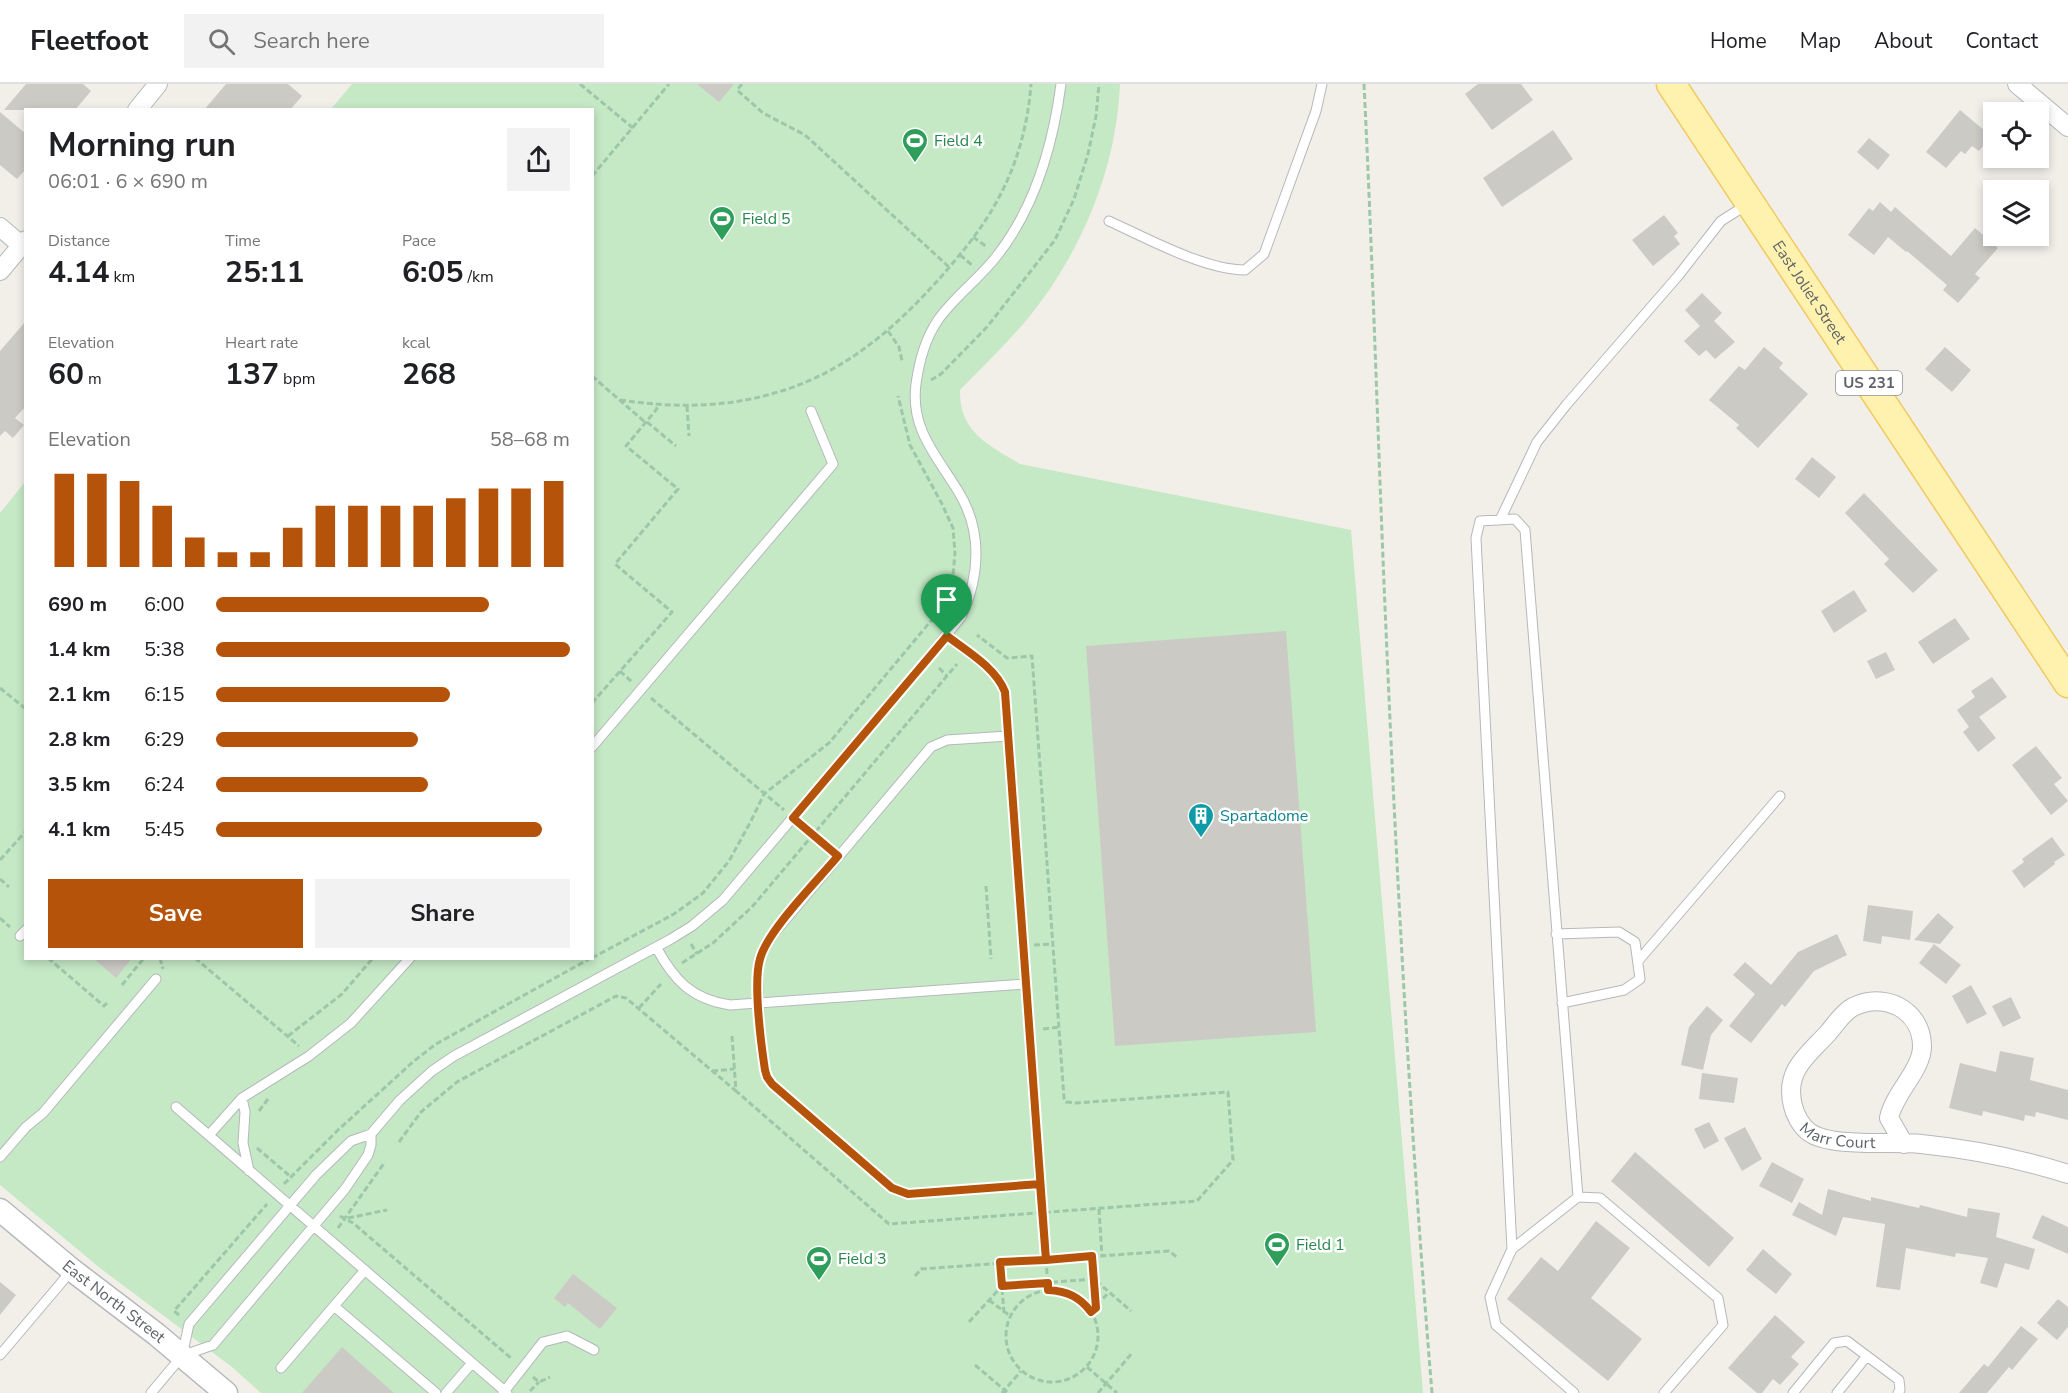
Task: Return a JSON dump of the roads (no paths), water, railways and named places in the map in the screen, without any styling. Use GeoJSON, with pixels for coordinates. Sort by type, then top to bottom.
{"type":"FeatureCollection","features":[{"type":"Feature","properties":{"kind":"main road","name":"East Joliet Street"},"geometry":{"type":"LineString","coordinates":[[1671,84],[2068,682]]}},
{"type":"Feature","properties":{"kind":"street"},"geometry":{"type":"LineString","coordinates":[[139,108],[158,84]]}},
{"type":"Feature","properties":{"kind":"street"},"geometry":{"type":"LineString","coordinates":[[2017,84],[2068,127]]}},
{"type":"Feature","properties":{"kind":"street"},"geometry":{"type":"LineString","coordinates":[[0,227],[23,243],[0,271]]}},
{"type":"Feature","properties":{"kind":"street","name":"Marr Court"},"geometry":{"type":"LineString","coordinates":[[1904,1144],[1889,1118],[1892,1106],[1919,1060],[1923,1047],[1921,1032],[1903,1007],[1890,1001],[1865,1002],[1851,1008],[1799,1065],[1791,1079],[1790,1092],[1793,1109],[1801,1125],[1810,1134],[1839,1140],[1904,1144],[1919,1144],[1988,1154],[2068,1174]]}},
{"type":"Feature","properties":{"kind":"street","name":"East North Street"},"geometry":{"type":"LineString","coordinates":[[0,1210],[226,1393]]}},
{"type":"Feature","properties":{"kind":"lane"},"geometry":{"type":"LineString","coordinates":[[150,1393],[182,1356],[189,1324],[316,1176],[351,1141],[371,1134],[400,1100],[443,1063],[656,947],[692,926],[723,900],[961,617],[968,601],[976,561],[976,543],[966,506],[929,448],[922,432],[915,393],[918,371],[931,331],[939,318],[997,256],[1030,200],[1051,141],[1060,84]]}},
{"type":"Feature","properties":{"kind":"lane"},"geometry":{"type":"LineString","coordinates":[[1109,221],[1154,243],[1222,268],[1245,270],[1264,254],[1316,111],[1322,84]]}},
{"type":"Feature","properties":{"kind":"lane"},"geometry":{"type":"LineString","coordinates":[[1500,520],[1537,442],[1678,276],[1721,221],[1749,202]]}},
{"type":"Feature","properties":{"kind":"lane"},"geometry":{"type":"LineString","coordinates":[[594,745],[833,464],[811,411]]}},
{"type":"Feature","properties":{"kind":"lane"},"geometry":{"type":"LineString","coordinates":[[1512,1249],[1476,538],[1480,521],[1515,519],[1525,530],[1578,1197]]}},
{"type":"Feature","properties":{"kind":"lane"},"geometry":{"type":"LineString","coordinates":[[947,636],[993,673],[1001,682],[1006,701],[1040,1184],[908,1194],[892,1188],[772,1084],[767,1077],[763,1055],[758,971],[764,948],[774,932],[931,747],[947,740],[1008,736]]}},
{"type":"Feature","properties":{"kind":"lane"},"geometry":{"type":"LineString","coordinates":[[1638,961],[1780,796]]}},
{"type":"Feature","properties":{"kind":"lane"},"geometry":{"type":"LineString","coordinates":[[1556,934],[1619,932],[1635,942],[1640,979],[1624,990],[1562,1003]]}},
{"type":"Feature","properties":{"kind":"lane"},"geometry":{"type":"LineString","coordinates":[[656,947],[671,973],[686,988],[719,1003],[759,1004],[1026,984]]}},
{"type":"Feature","properties":{"kind":"lane"},"geometry":{"type":"LineString","coordinates":[[209,1135],[242,1098],[335,1037],[366,1009],[408,960]]}},
{"type":"Feature","properties":{"kind":"lane"},"geometry":{"type":"LineString","coordinates":[[0,1157],[26,1127],[43,1113],[156,980]]}},
{"type":"Feature","properties":{"kind":"lane"},"geometry":{"type":"LineString","coordinates":[[242,1098],[245,1112],[243,1143],[249,1171]]}},
{"type":"Feature","properties":{"kind":"lane"},"geometry":{"type":"LineString","coordinates":[[176,1107],[505,1392],[543,1342],[567,1336],[594,1350]]}},
{"type":"Feature","properties":{"kind":"lane"},"geometry":{"type":"LineString","coordinates":[[182,1356],[213,1345],[345,1189],[368,1155],[371,1134]]}},
{"type":"Feature","properties":{"kind":"lane"},"geometry":{"type":"LineString","coordinates":[[1574,1393],[1496,1326],[1490,1297],[1512,1249],[1578,1197],[1600,1198],[1718,1298],[1723,1325],[1664,1393]]}},
{"type":"Feature","properties":{"kind":"lane"},"geometry":{"type":"LineString","coordinates":[[0,1355],[72,1270]]}},
{"type":"Feature","properties":{"kind":"lane"},"geometry":{"type":"LineString","coordinates":[[281,1368],[364,1270]]}},
{"type":"Feature","properties":{"kind":"lane"},"geometry":{"type":"LineString","coordinates":[[334,1306],[436,1393]]}},
{"type":"Feature","properties":{"kind":"lane"},"geometry":{"type":"LineString","coordinates":[[1793,1393],[1834,1343],[1847,1341],[1899,1380],[1899,1391]]}},
{"type":"Feature","properties":{"kind":"lane"},"geometry":{"type":"LineString","coordinates":[[1837,1393],[1867,1356]]}},
{"type":"Feature","properties":{"kind":"lane"},"geometry":{"type":"LineString","coordinates":[[446,1393],[472,1363]]}},
{"type":"Feature","properties":{"kind":"place","name":"Field 4"},"geometry":{"type":"Point","coordinates":[915,164]}},
{"type":"Feature","properties":{"kind":"place","name":"Field 5"},"geometry":{"type":"Point","coordinates":[722,242]}},
{"type":"Feature","properties":{"kind":"place","name":"Spartadome"},"geometry":{"type":"Point","coordinates":[1201,839]}},
{"type":"Feature","properties":{"kind":"place","name":"Field 1"},"geometry":{"type":"Point","coordinates":[1277,1268]}},
{"type":"Feature","properties":{"kind":"place","name":"Field 3"},"geometry":{"type":"Point","coordinates":[819,1282]}}]}
